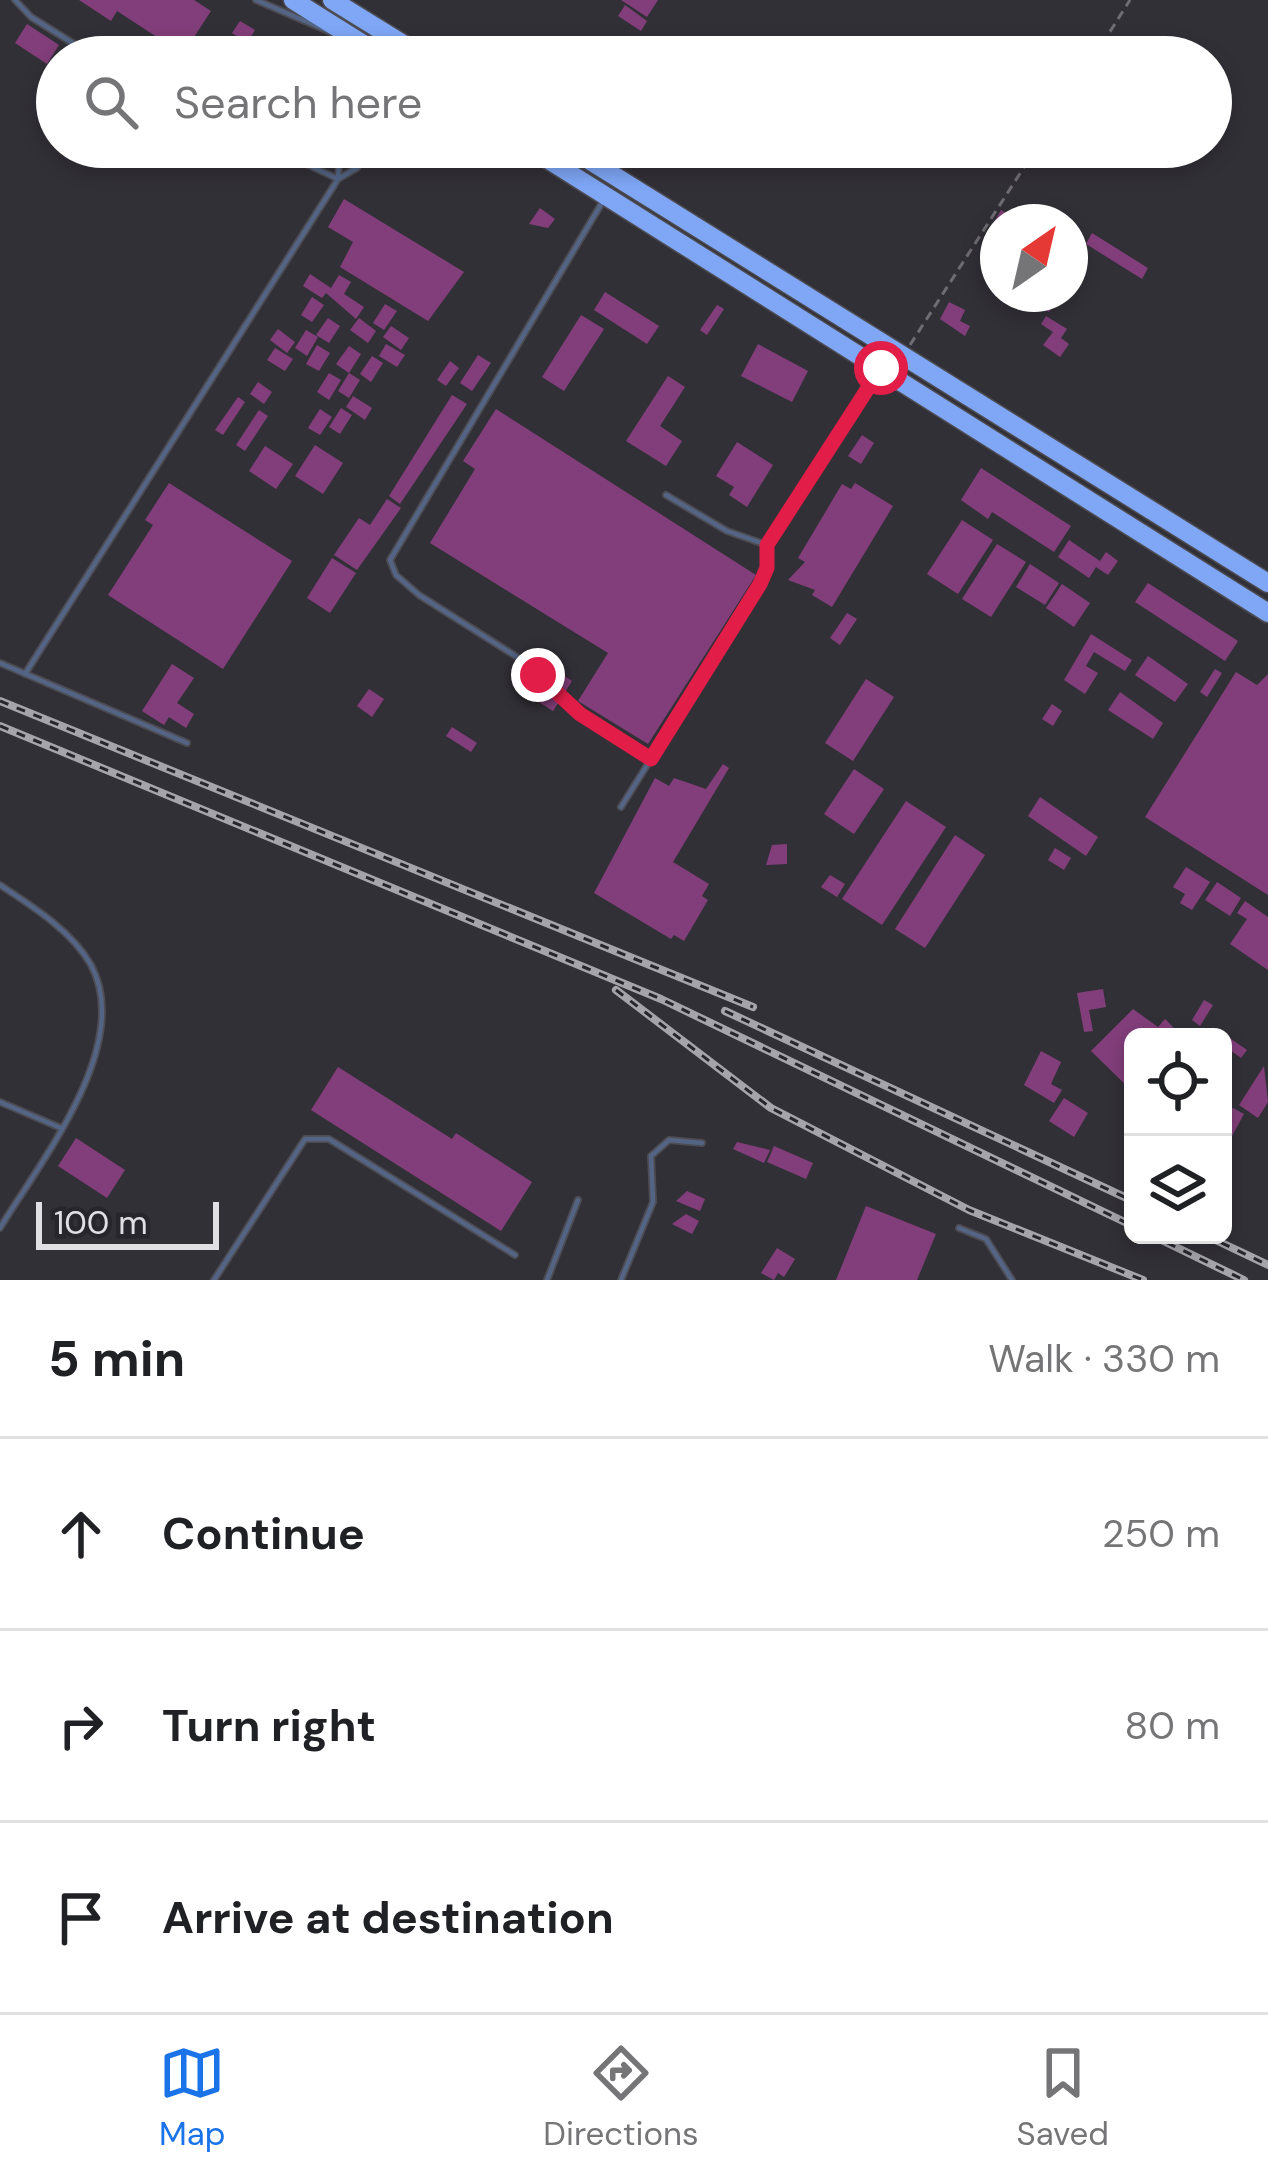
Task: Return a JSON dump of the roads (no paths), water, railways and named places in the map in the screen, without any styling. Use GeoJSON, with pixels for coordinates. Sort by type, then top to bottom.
{"type":"FeatureCollection","features":[{"type":"Feature","properties":{"kind":"highway"},"geometry":{"type":"LineString","coordinates":[[293,0],[342,36]]}},
{"type":"Feature","properties":{"kind":"highway"},"geometry":{"type":"LineString","coordinates":[[332,0],[390,36]]}},
{"type":"Feature","properties":{"kind":"highway"},"geometry":{"type":"LineString","coordinates":[[561,168],[1268,613]]}},
{"type":"Feature","properties":{"kind":"highway"},"geometry":{"type":"LineString","coordinates":[[602,168],[1268,583]]}},
{"type":"Feature","properties":{"kind":"lane"},"geometry":{"type":"LineString","coordinates":[[15,0],[31,17],[61,36]]}},
{"type":"Feature","properties":{"kind":"lane"},"geometry":{"type":"LineString","coordinates":[[256,0],[332,36]]}},
{"type":"Feature","properties":{"kind":"lane"},"geometry":{"type":"LineString","coordinates":[[315,168],[338,179]]}},
{"type":"Feature","properties":{"kind":"lane"},"geometry":{"type":"LineString","coordinates":[[338,179],[339,168]]}},
{"type":"Feature","properties":{"kind":"lane"},"geometry":{"type":"LineString","coordinates":[[26,674],[338,179],[357,168]]}},
{"type":"Feature","properties":{"kind":"lane"},"geometry":{"type":"LineString","coordinates":[[606,196],[390,560],[396,575],[419,595],[517,657],[580,714],[651,759]]}},
{"type":"Feature","properties":{"kind":"lane"},"geometry":{"type":"LineString","coordinates":[[621,807],[760,584],[767,568],[767,545],[881,368]]}},
{"type":"Feature","properties":{"kind":"lane"},"geometry":{"type":"LineString","coordinates":[[665,494],[727,531],[767,545]]}},
{"type":"Feature","properties":{"kind":"lane"},"geometry":{"type":"LineString","coordinates":[[0,663],[188,742]]}},
{"type":"Feature","properties":{"kind":"lane"},"geometry":{"type":"LineString","coordinates":[[0,885],[68,935],[93,968],[98,1059],[0,1228]]}},
{"type":"Feature","properties":{"kind":"lane"},"geometry":{"type":"LineString","coordinates":[[0,1102],[61,1129]]}},
{"type":"Feature","properties":{"kind":"lane"},"geometry":{"type":"LineString","coordinates":[[214,1280],[305,1139],[314,1136],[329,1139],[515,1255]]}},
{"type":"Feature","properties":{"kind":"lane"},"geometry":{"type":"LineString","coordinates":[[621,1280],[653,1202],[651,1156],[669,1140],[702,1143]]}},
{"type":"Feature","properties":{"kind":"lane"},"geometry":{"type":"LineString","coordinates":[[547,1280],[578,1200]]}},
{"type":"Feature","properties":{"kind":"lane"},"geometry":{"type":"LineString","coordinates":[[959,1228],[986,1239],[1012,1280]]}},
{"type":"Feature","properties":{"kind":"railway"},"geometry":{"type":"LineString","coordinates":[[0,701],[753,1007]]}},
{"type":"Feature","properties":{"kind":"railway"},"geometry":{"type":"LineString","coordinates":[[0,726],[661,999],[1124,1222]]}},
{"type":"Feature","properties":{"kind":"railway"},"geometry":{"type":"LineString","coordinates":[[616,990],[771,1108],[969,1210],[1143,1280]]}},
{"type":"Feature","properties":{"kind":"railway"},"geometry":{"type":"LineString","coordinates":[[725,1011],[1124,1197]]}},
{"type":"Feature","properties":{"kind":"railway"},"geometry":{"type":"LineString","coordinates":[[1170,1244],[1244,1280]]}},
{"type":"Feature","properties":{"kind":"railway"},"geometry":{"type":"LineString","coordinates":[[1224,1244],[1268,1265]]}}]}
